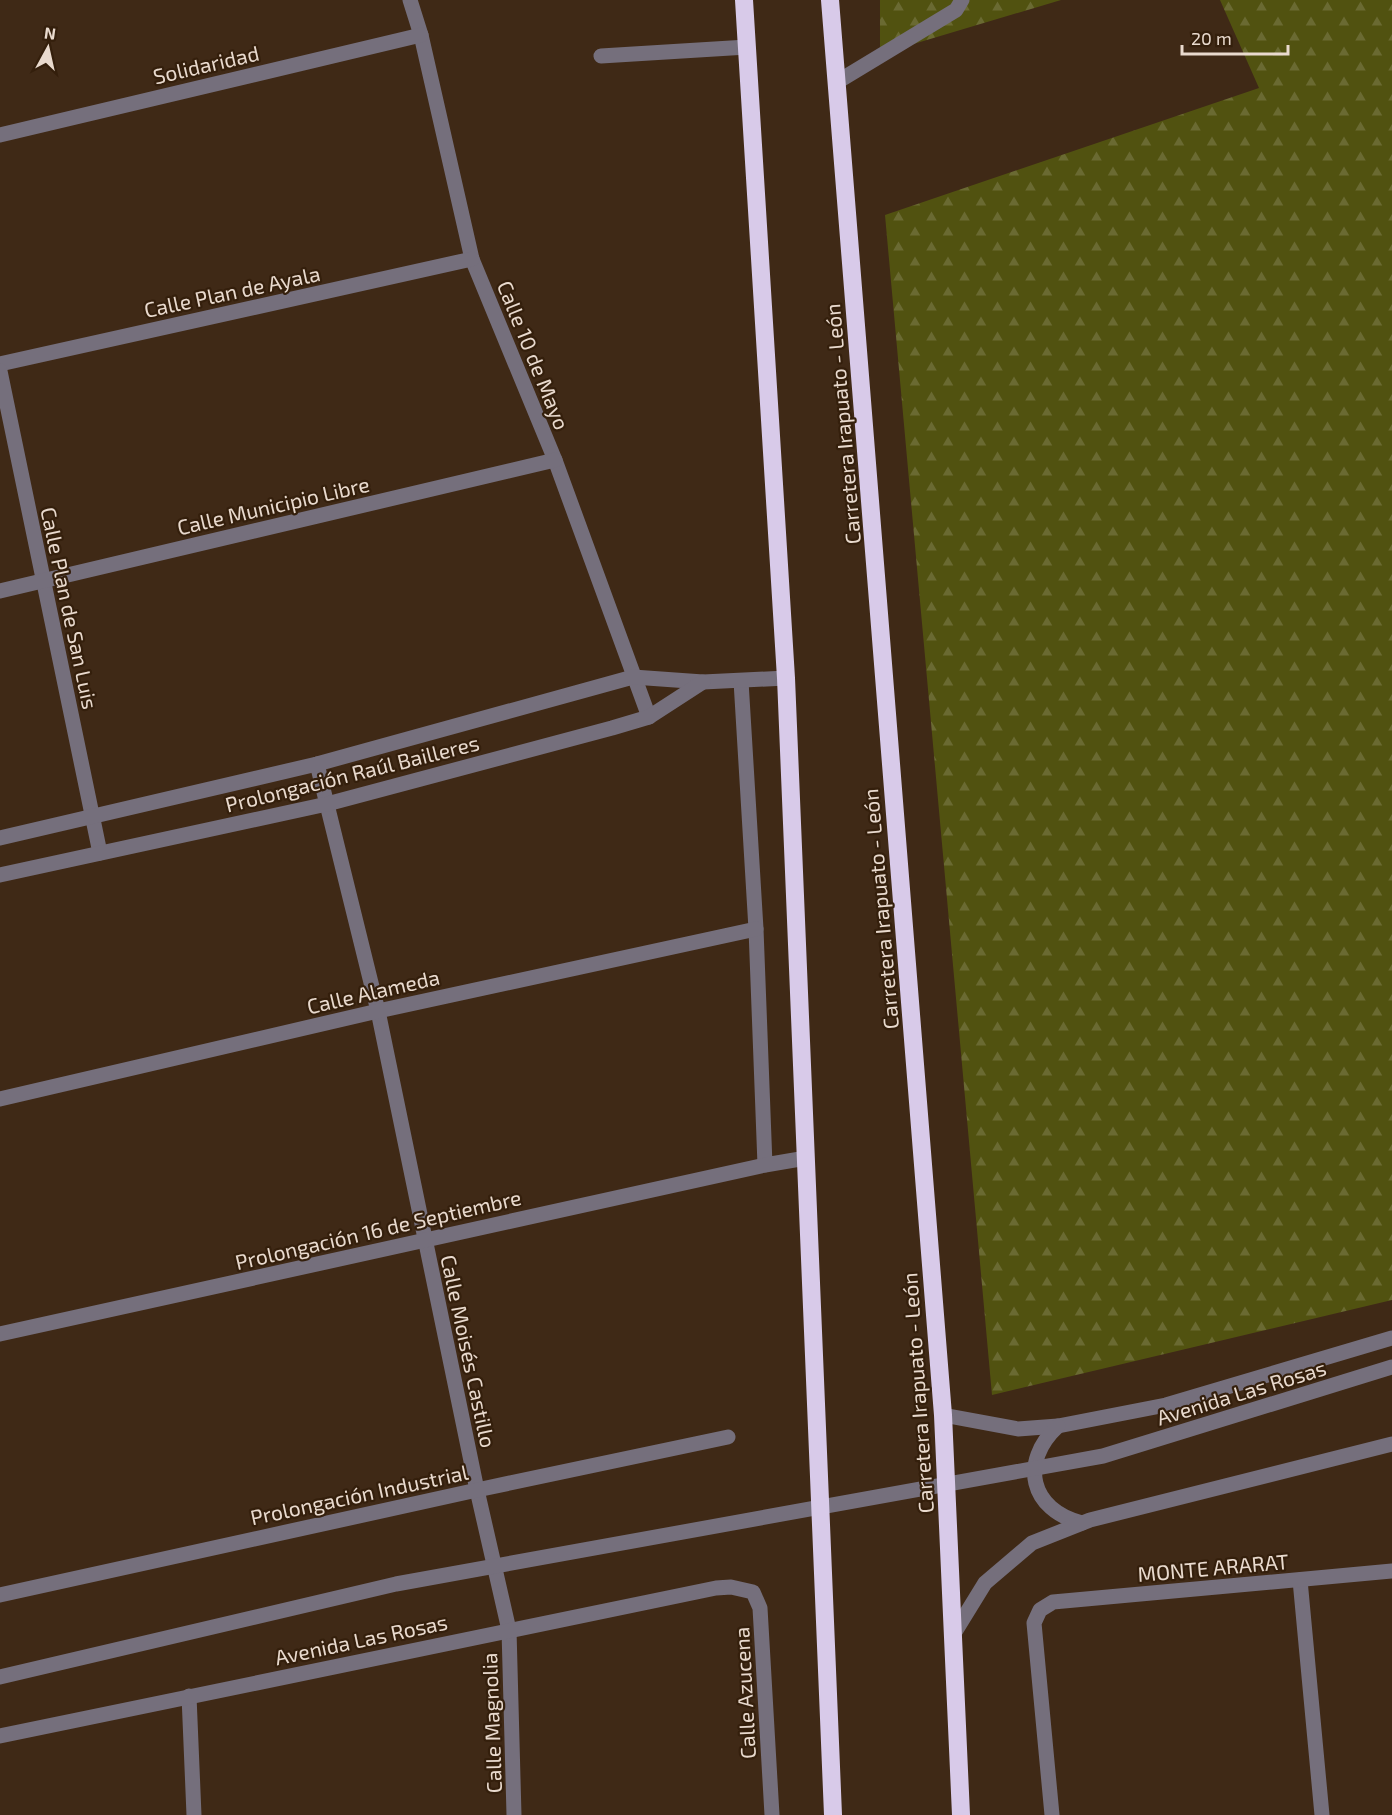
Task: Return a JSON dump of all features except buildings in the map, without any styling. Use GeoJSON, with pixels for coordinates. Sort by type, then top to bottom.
{"type":"FeatureCollection","features":[{"type":"Feature","properties":{"kind":"highway"},"geometry":{"type":"LineString","coordinates":[[744,0],[786,678],[832,1815]]}},
{"type":"Feature","properties":{"kind":"highway","name":"Carretera Irapuato - León"},"geometry":{"type":"LineString","coordinates":[[830,0],[944,1415],[961,1815]]}},
{"type":"Feature","properties":{"kind":"street","name":"Calle 10 de Mayo"},"geometry":{"type":"LineString","coordinates":[[410,0],[422,35],[472,259],[555,460],[649,717]]}},
{"type":"Feature","properties":{"kind":"street"},"geometry":{"type":"LineString","coordinates":[[837,82],[956,10],[962,0]]}},
{"type":"Feature","properties":{"kind":"street","name":"Solidaridad"},"geometry":{"type":"LineString","coordinates":[[0,135],[422,35]]}},
{"type":"Feature","properties":{"kind":"street"},"geometry":{"type":"LineString","coordinates":[[601,56],[747,47]]}},
{"type":"Feature","properties":{"kind":"street","name":"Calle Plan de Ayala"},"geometry":{"type":"LineString","coordinates":[[0,364],[472,259]]}},
{"type":"Feature","properties":{"kind":"street","name":"Calle Plan de San Luis"},"geometry":{"type":"LineString","coordinates":[[0,371],[100,853]]}},
{"type":"Feature","properties":{"kind":"street","name":"Calle Municipio Libre"},"geometry":{"type":"LineString","coordinates":[[0,591],[555,460]]}},
{"type":"Feature","properties":{"kind":"street","name":"Prolongación Raúl Bailleres"},"geometry":{"type":"LineString","coordinates":[[0,838],[317,764],[633,677],[703,682],[786,678]]}},
{"type":"Feature","properties":{"kind":"street"},"geometry":{"type":"LineString","coordinates":[[741,681],[756,929],[765,1165]]}},
{"type":"Feature","properties":{"kind":"street","name":"Prolongación Raúl Bailleres"},"geometry":{"type":"LineString","coordinates":[[0,875],[327,804],[601,732],[649,717],[703,682]]}},
{"type":"Feature","properties":{"kind":"street","name":"Calle Moisés Castillo"},"geometry":{"type":"LineString","coordinates":[[317,764],[378,1011],[477,1490],[509,1630]]}},
{"type":"Feature","properties":{"kind":"street","name":"Calle Alameda"},"geometry":{"type":"LineString","coordinates":[[0,1099],[378,1011],[756,929]]}},
{"type":"Feature","properties":{"kind":"street","name":"Prolongación 16 de Septiembre"},"geometry":{"type":"LineString","coordinates":[[0,1335],[765,1165],[806,1158]]}},
{"type":"Feature","properties":{"kind":"street"},"geometry":{"type":"LineString","coordinates":[[944,1415],[1018,1429],[1058,1426],[1166,1405],[1392,1338]]}},
{"type":"Feature","properties":{"kind":"street","name":"Avenida Las Rosas"},"geometry":{"type":"LineString","coordinates":[[0,1677],[396,1584],[1103,1456],[1392,1367]]}},
{"type":"Feature","properties":{"kind":"street"},"geometry":{"type":"LineString","coordinates":[[1058,1426],[1046,1437],[1038,1450],[1034,1467],[1036,1483],[1042,1498],[1053,1510],[1066,1519],[1082,1523]]}},
{"type":"Feature","properties":{"kind":"street","name":"Prolongación Industrial"},"geometry":{"type":"LineString","coordinates":[[0,1595],[728,1437]]}},
{"type":"Feature","properties":{"kind":"street"},"geometry":{"type":"LineString","coordinates":[[953,1635],[985,1583],[1032,1543],[1082,1523],[1392,1444]]}},
{"type":"Feature","properties":{"kind":"street","name":"MONTE ARARAT"},"geometry":{"type":"LineString","coordinates":[[1052,1815],[1034,1623],[1040,1610],[1053,1602],[1392,1571]]}},
{"type":"Feature","properties":{"kind":"street"},"geometry":{"type":"LineString","coordinates":[[1300,1580],[1322,1815]]}},
{"type":"Feature","properties":{"kind":"street","name":"Avenida Las Rosas"},"geometry":{"type":"LineString","coordinates":[[0,1736],[509,1630],[716,1588],[731,1587]]}},
{"type":"Feature","properties":{"kind":"street","name":"Calle Azucena"},"geometry":{"type":"LineString","coordinates":[[731,1587],[753,1592],[760,1608],[772,1815]]}},
{"type":"Feature","properties":{"kind":"street","name":"Calle Magnolia"},"geometry":{"type":"LineString","coordinates":[[509,1630],[514,1815]]}},
{"type":"Feature","properties":{"kind":"street"},"geometry":{"type":"LineString","coordinates":[[189,1696],[194,1815]]}},
{"type":"Feature","properties":{"kind":"green space"},"geometry":{"type":"Polygon","coordinates":[[[880,0],[1061,0],[880,54],[880,0]]]}},
{"type":"Feature","properties":{"kind":"green space"},"geometry":{"type":"Polygon","coordinates":[[[1220,0],[1392,0],[1392,1300],[992,1395],[885,215],[1259,88],[1220,0]]]}}]}
